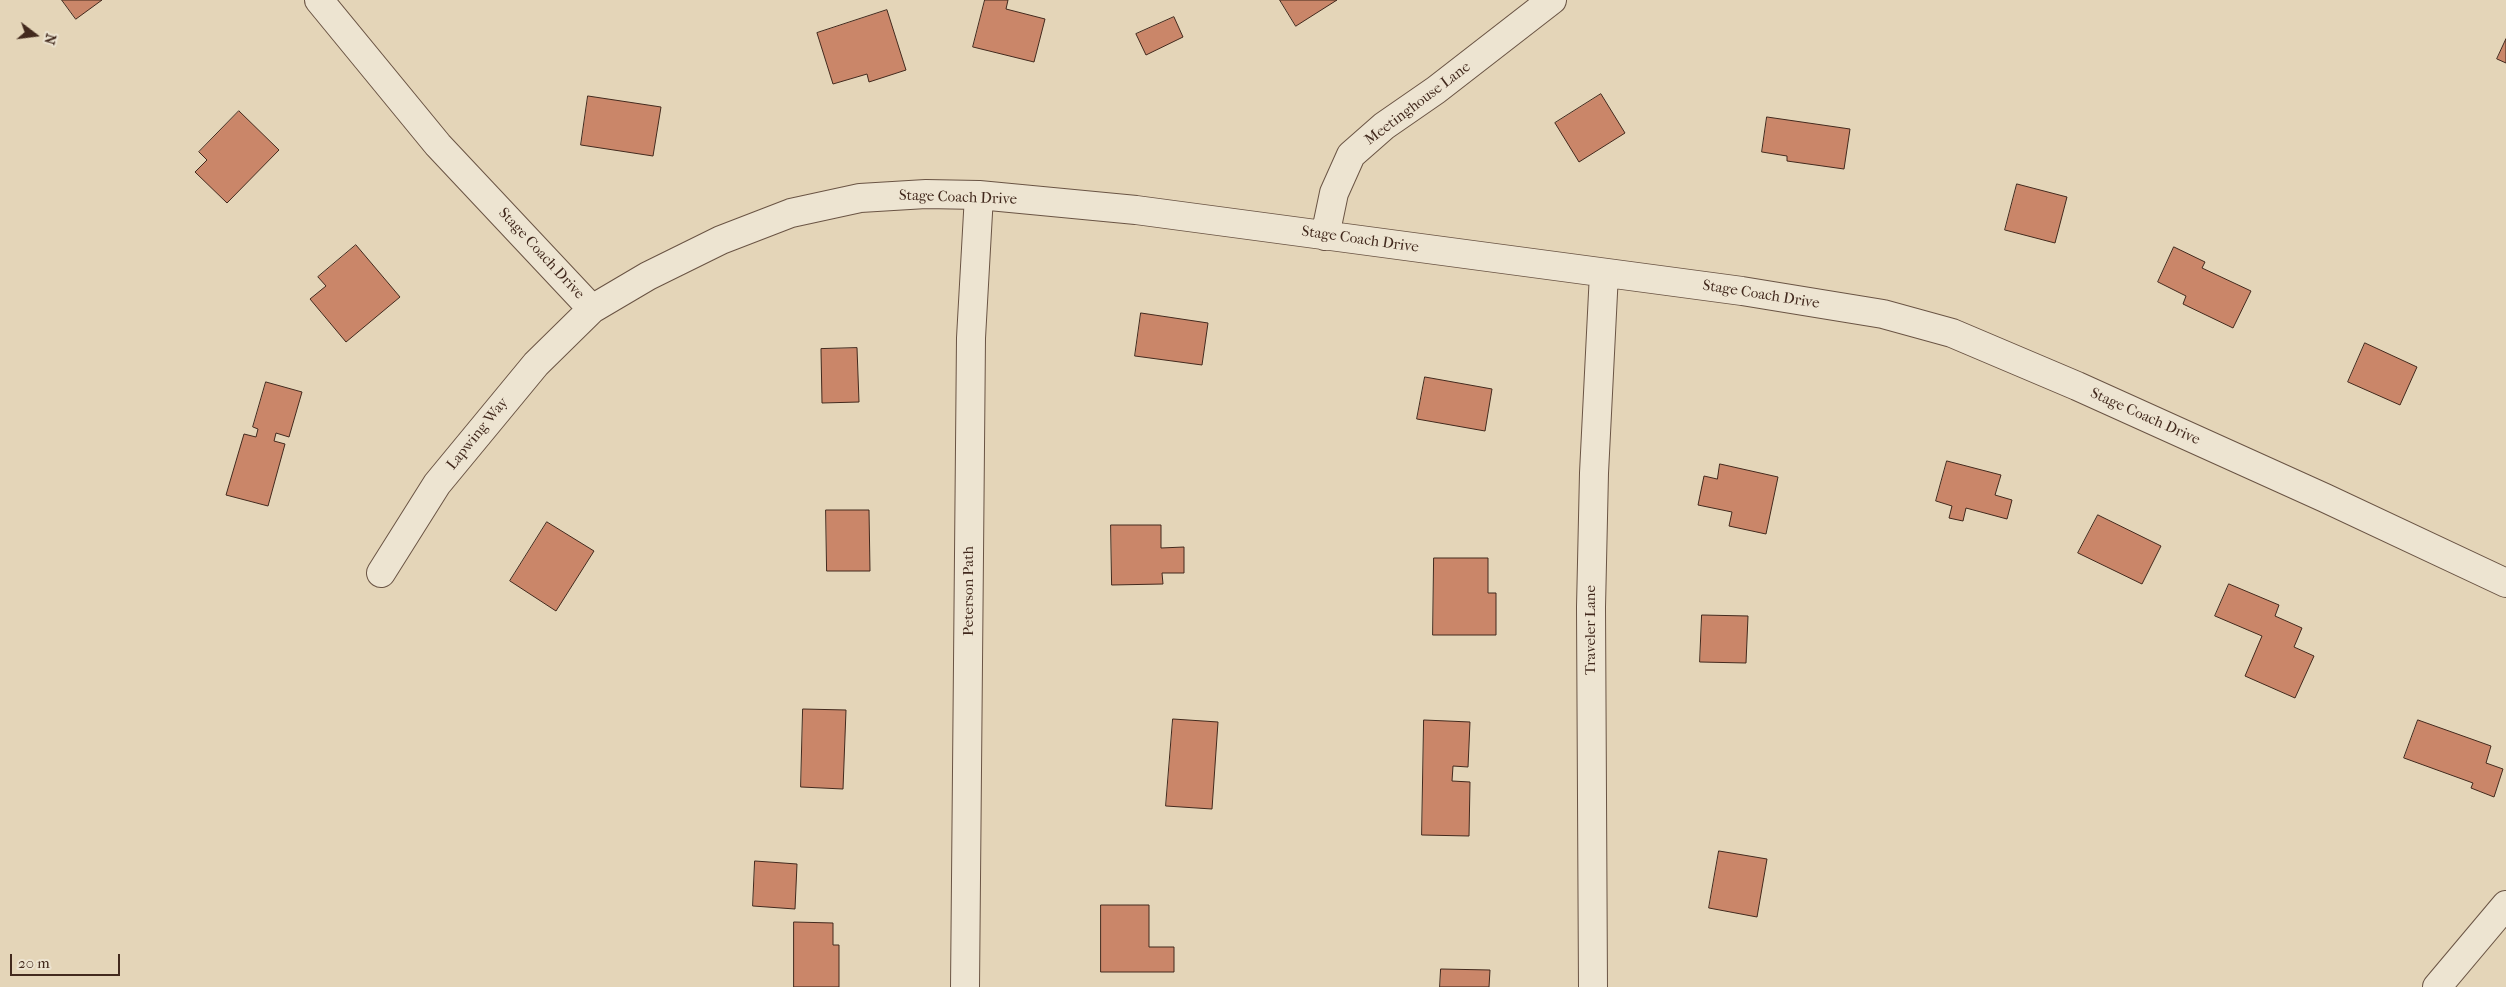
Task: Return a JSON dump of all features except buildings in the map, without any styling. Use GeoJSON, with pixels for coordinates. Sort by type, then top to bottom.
{"type":"FeatureCollection","features":[{"type":"Feature","properties":{"kind":"street","name":"Stage Coach Drive"},"geometry":{"type":"LineString","coordinates":[[319,0],[438,145],[592,309],[648,276],[721,240],[791,213],[860,198],[926,194],[979,195],[1136,210],[1742,291],[1874,312],[1952,333],[2077,386],[2325,498],[2506,583]]}},
{"type":"Feature","properties":{"kind":"street","name":"Meetinghouse Lane"},"geometry":{"type":"LineString","coordinates":[[1325,236],[1334,193],[1352,155],[1384,126],[1436,90],[1552,0]]}},
{"type":"Feature","properties":{"kind":"street","name":"Peterson Path"},"geometry":{"type":"LineString","coordinates":[[965,987],[968,867],[971,357],[979,195]]}},
{"type":"Feature","properties":{"kind":"street","name":"Traveler Lane"},"geometry":{"type":"LineString","coordinates":[[1593,987],[1591,607],[1594,473],[1604,273]]}},
{"type":"Feature","properties":{"kind":"street","name":"Lapwing Way"},"geometry":{"type":"LineString","coordinates":[[381,573],[437,484],[536,364],[592,309]]}},
{"type":"Feature","properties":{"kind":"street"},"geometry":{"type":"LineString","coordinates":[[2437,987],[2506,905]]}}]}
